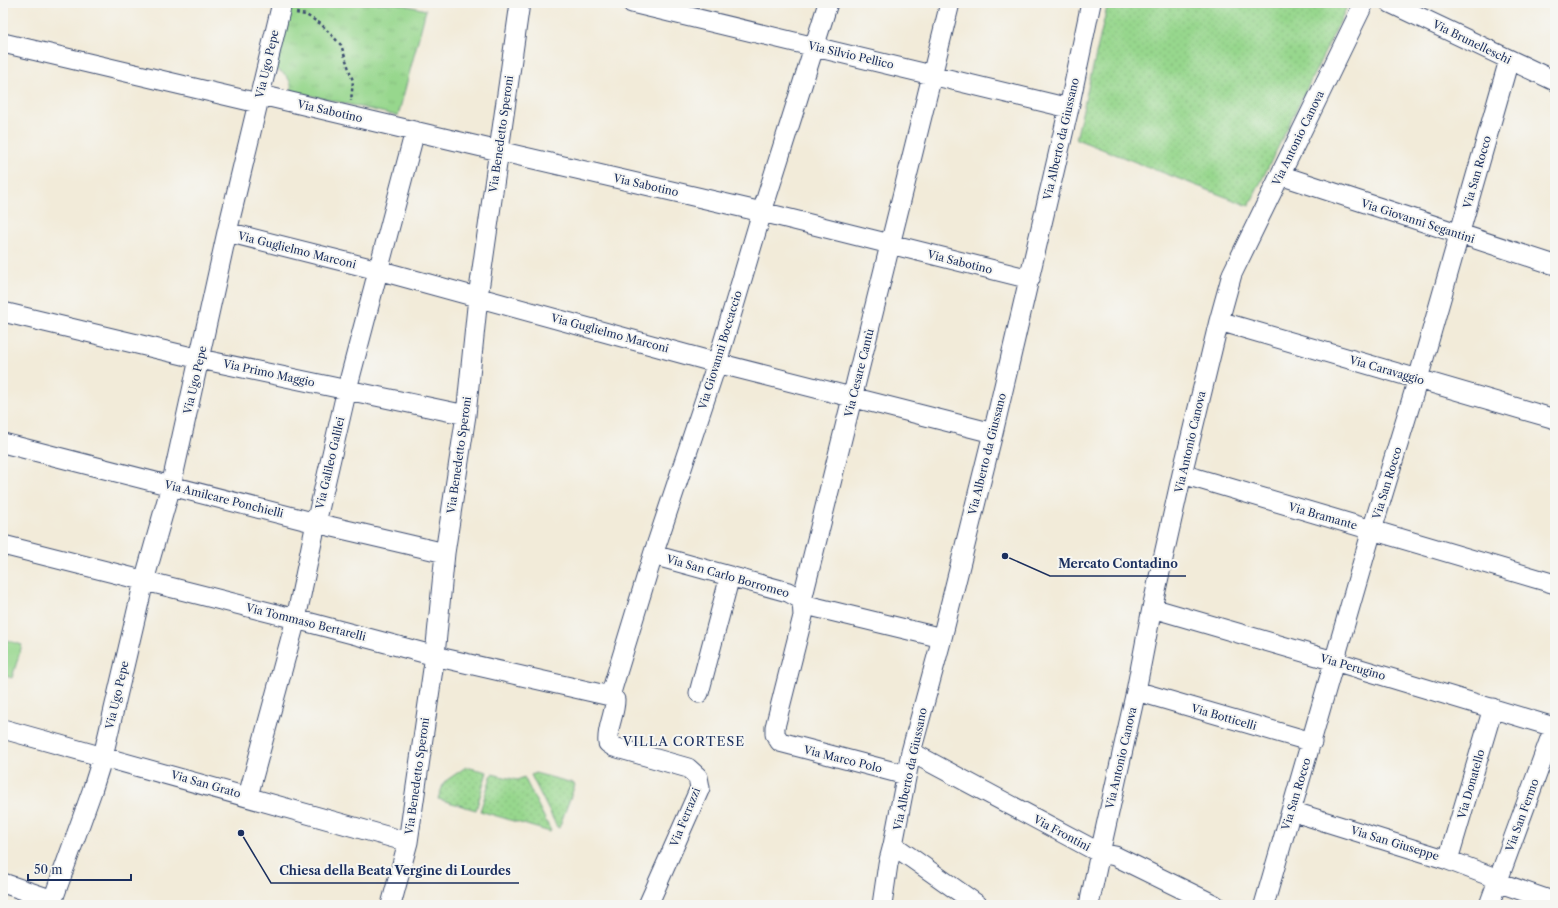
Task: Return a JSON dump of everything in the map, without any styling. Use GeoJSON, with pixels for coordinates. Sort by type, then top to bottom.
{"type":"FeatureCollection","features":[{"type":"Feature","properties":{"kind":"street","name":"Via Benedetto Speroni"},"geometry":{"type":"LineString","coordinates":[[391,905],[408,842],[435,655],[445,553],[466,416],[478,297],[520,3]]}},
{"type":"Feature","properties":{"kind":"street","name":"Via Silvio Pellico"},"geometry":{"type":"LineString","coordinates":[[632,3],[674,8],[814,47],[1069,108]]}},
{"type":"Feature","properties":{"kind":"street","name":"Via Giovanni Boccaccio"},"geometry":{"type":"LineString","coordinates":[[610,696],[653,555],[717,363],[762,212],[828,3]]}},
{"type":"Feature","properties":{"kind":"street","name":"Via Cesare Cantù"},"geometry":{"type":"LineString","coordinates":[[780,742],[775,734],[775,727],[803,616],[802,602],[950,3]]}},
{"type":"Feature","properties":{"kind":"street","name":"Via Alberto da Giussano"},"geometry":{"type":"LineString","coordinates":[[882,905],[888,864],[911,752],[942,638],[993,433],[1069,108],[1091,3]]}},
{"type":"Feature","properties":{"kind":"street","name":"Via Antonio Canova"},"geometry":{"type":"LineString","coordinates":[[1089,905],[1182,474],[1218,321],[1232,274],[1364,3]]}},
{"type":"Feature","properties":{"kind":"street","name":"Via Brunelleschi"},"geometry":{"type":"LineString","coordinates":[[1390,3],[1555,81]]}},
{"type":"Feature","properties":{"kind":"street","name":"Via Ugo Pepe"},"geometry":{"type":"LineString","coordinates":[[52,903],[103,756],[144,581],[171,486],[227,232],[281,7]]}},
{"type":"Feature","properties":{"kind":"street","name":"Via Sabotino"},"geometry":{"type":"LineString","coordinates":[[4,46],[260,99],[350,115],[499,152],[762,212],[1030,279]]}},
{"type":"Feature","properties":{"kind":"street","name":"Via San Rocco"},"geometry":{"type":"LineString","coordinates":[[1264,905],[1372,530],[1460,235],[1508,60]]}},
{"type":"Feature","properties":{"kind":"street","name":"Via Galileo Galilei"},"geometry":{"type":"LineString","coordinates":[[248,796],[296,619],[316,523],[347,389],[415,131]]}},
{"type":"Feature","properties":{"kind":"street","name":"Via Giovanni Segantini"},"geometry":{"type":"LineString","coordinates":[[1280,175],[1555,265]]}},
{"type":"Feature","properties":{"kind":"street","name":"Via Guglielmo Marconi"},"geometry":{"type":"LineString","coordinates":[[227,232],[378,270],[717,363],[853,396],[993,433]]}},
{"type":"Feature","properties":{"kind":"street","name":"Via Primo Maggio"},"geometry":{"type":"LineString","coordinates":[[3,312],[200,359],[347,389],[466,416]]}},
{"type":"Feature","properties":{"kind":"street","name":"Via Caravaggio"},"geometry":{"type":"LineString","coordinates":[[1218,321],[1555,419]]}},
{"type":"Feature","properties":{"kind":"street","name":"Via Amilcare Ponchielli"},"geometry":{"type":"LineString","coordinates":[[3,443],[316,523],[445,553]]}},
{"type":"Feature","properties":{"kind":"street","name":"Via Bramante"},"geometry":{"type":"LineString","coordinates":[[1182,474],[1555,584]]}},
{"type":"Feature","properties":{"kind":"street","name":"Via Tommaso Bertarelli"},"geometry":{"type":"LineString","coordinates":[[3,545],[435,655],[610,696]]}},
{"type":"Feature","properties":{"kind":"street","name":"Via San Carlo Borromeo"},"geometry":{"type":"LineString","coordinates":[[653,555],[788,592],[802,602],[942,638]]}},
{"type":"Feature","properties":{"kind":"street"},"geometry":{"type":"LineString","coordinates":[[699,693],[730,576]]}},
{"type":"Feature","properties":{"kind":"street","name":"Via Perugino"},"geometry":{"type":"LineString","coordinates":[[1152,608],[1555,726]]}},
{"type":"Feature","properties":{"kind":"street","name":"Via Botticelli"},"geometry":{"type":"LineString","coordinates":[[1136,691],[1312,742]]}},
{"type":"Feature","properties":{"kind":"street","name":"Via Ferrazzi"},"geometry":{"type":"LineString","coordinates":[[610,696],[615,700],[615,710],[607,736],[608,743],[614,747],[688,768],[698,776],[700,788],[648,905]]}},
{"type":"Feature","properties":{"kind":"street","name":"Via Donatello"},"geometry":{"type":"LineString","coordinates":[[1448,860],[1493,708]]}},
{"type":"Feature","properties":{"kind":"street","name":"Via San Fermo"},"geometry":{"type":"LineString","coordinates":[[1489,905],[1555,726]]}},
{"type":"Feature","properties":{"kind":"street","name":"Via San Grato"},"geometry":{"type":"LineString","coordinates":[[3,728],[408,842]]}},
{"type":"Feature","properties":{"kind":"street","name":"Via Marco Polo"},"geometry":{"type":"LineString","coordinates":[[780,742],[906,775]]}},
{"type":"Feature","properties":{"kind":"street","name":"Via Frontini"},"geometry":{"type":"LineString","coordinates":[[911,752],[1100,853],[1115,856],[1216,905]]}},
{"type":"Feature","properties":{"kind":"street","name":"Via San Giuseppe"},"geometry":{"type":"LineString","coordinates":[[1291,810],[1448,860],[1498,881],[1555,902]]}},
{"type":"Feature","properties":{"kind":"street"},"geometry":{"type":"LineString","coordinates":[[893,845],[978,905]]}},
{"type":"Feature","properties":{"kind":"street"},"geometry":{"type":"LineString","coordinates":[[3,883],[52,903]]}},
{"type":"Feature","properties":{"kind":"path"},"geometry":{"type":"LineString","coordinates":[[281,7],[306,14],[322,24],[341,45],[353,81],[350,115]]}},
{"type":"Feature","properties":{"kind":"green space"},"geometry":{"type":"Polygon","coordinates":[[[292,3],[395,3],[426,10],[398,116],[292,91],[287,77],[282,72],[275,69],[292,3]]]}},
{"type":"Feature","properties":{"kind":"green space"},"geometry":{"type":"Polygon","coordinates":[[[1108,3],[1349,3],[1249,206],[1076,139],[1108,3]]]}},
{"type":"Feature","properties":{"kind":"green space"},"geometry":{"type":"Polygon","coordinates":[[[3,639],[22,645],[12,678],[3,675],[3,639]]]}},
{"type":"Feature","properties":{"kind":"green space"},"geometry":{"type":"Polygon","coordinates":[[[466,767],[487,772],[476,810],[438,799],[444,782],[466,767]]]}},
{"type":"Feature","properties":{"kind":"green space"},"geometry":{"type":"Polygon","coordinates":[[[535,773],[573,783],[575,785],[559,828],[557,827],[531,775],[535,773]]]}},
{"type":"Feature","properties":{"kind":"green space"},"geometry":{"type":"Polygon","coordinates":[[[492,774],[517,780],[524,777],[551,831],[550,832],[480,811],[492,774]]]}},
{"type":"Feature","properties":{"kind":"place","name":"Mercato Contadino"},"geometry":{"type":"Point","coordinates":[1005,556]}},
{"type":"Feature","properties":{"kind":"place","name":"Chiesa della Beata Vergine di Lourdes"},"geometry":{"type":"Point","coordinates":[241,833]}},
{"type":"Feature","properties":{"kind":"district","name":"VILLA CORTESE"},"geometry":{"type":"Point","coordinates":[684,741]}}]}
